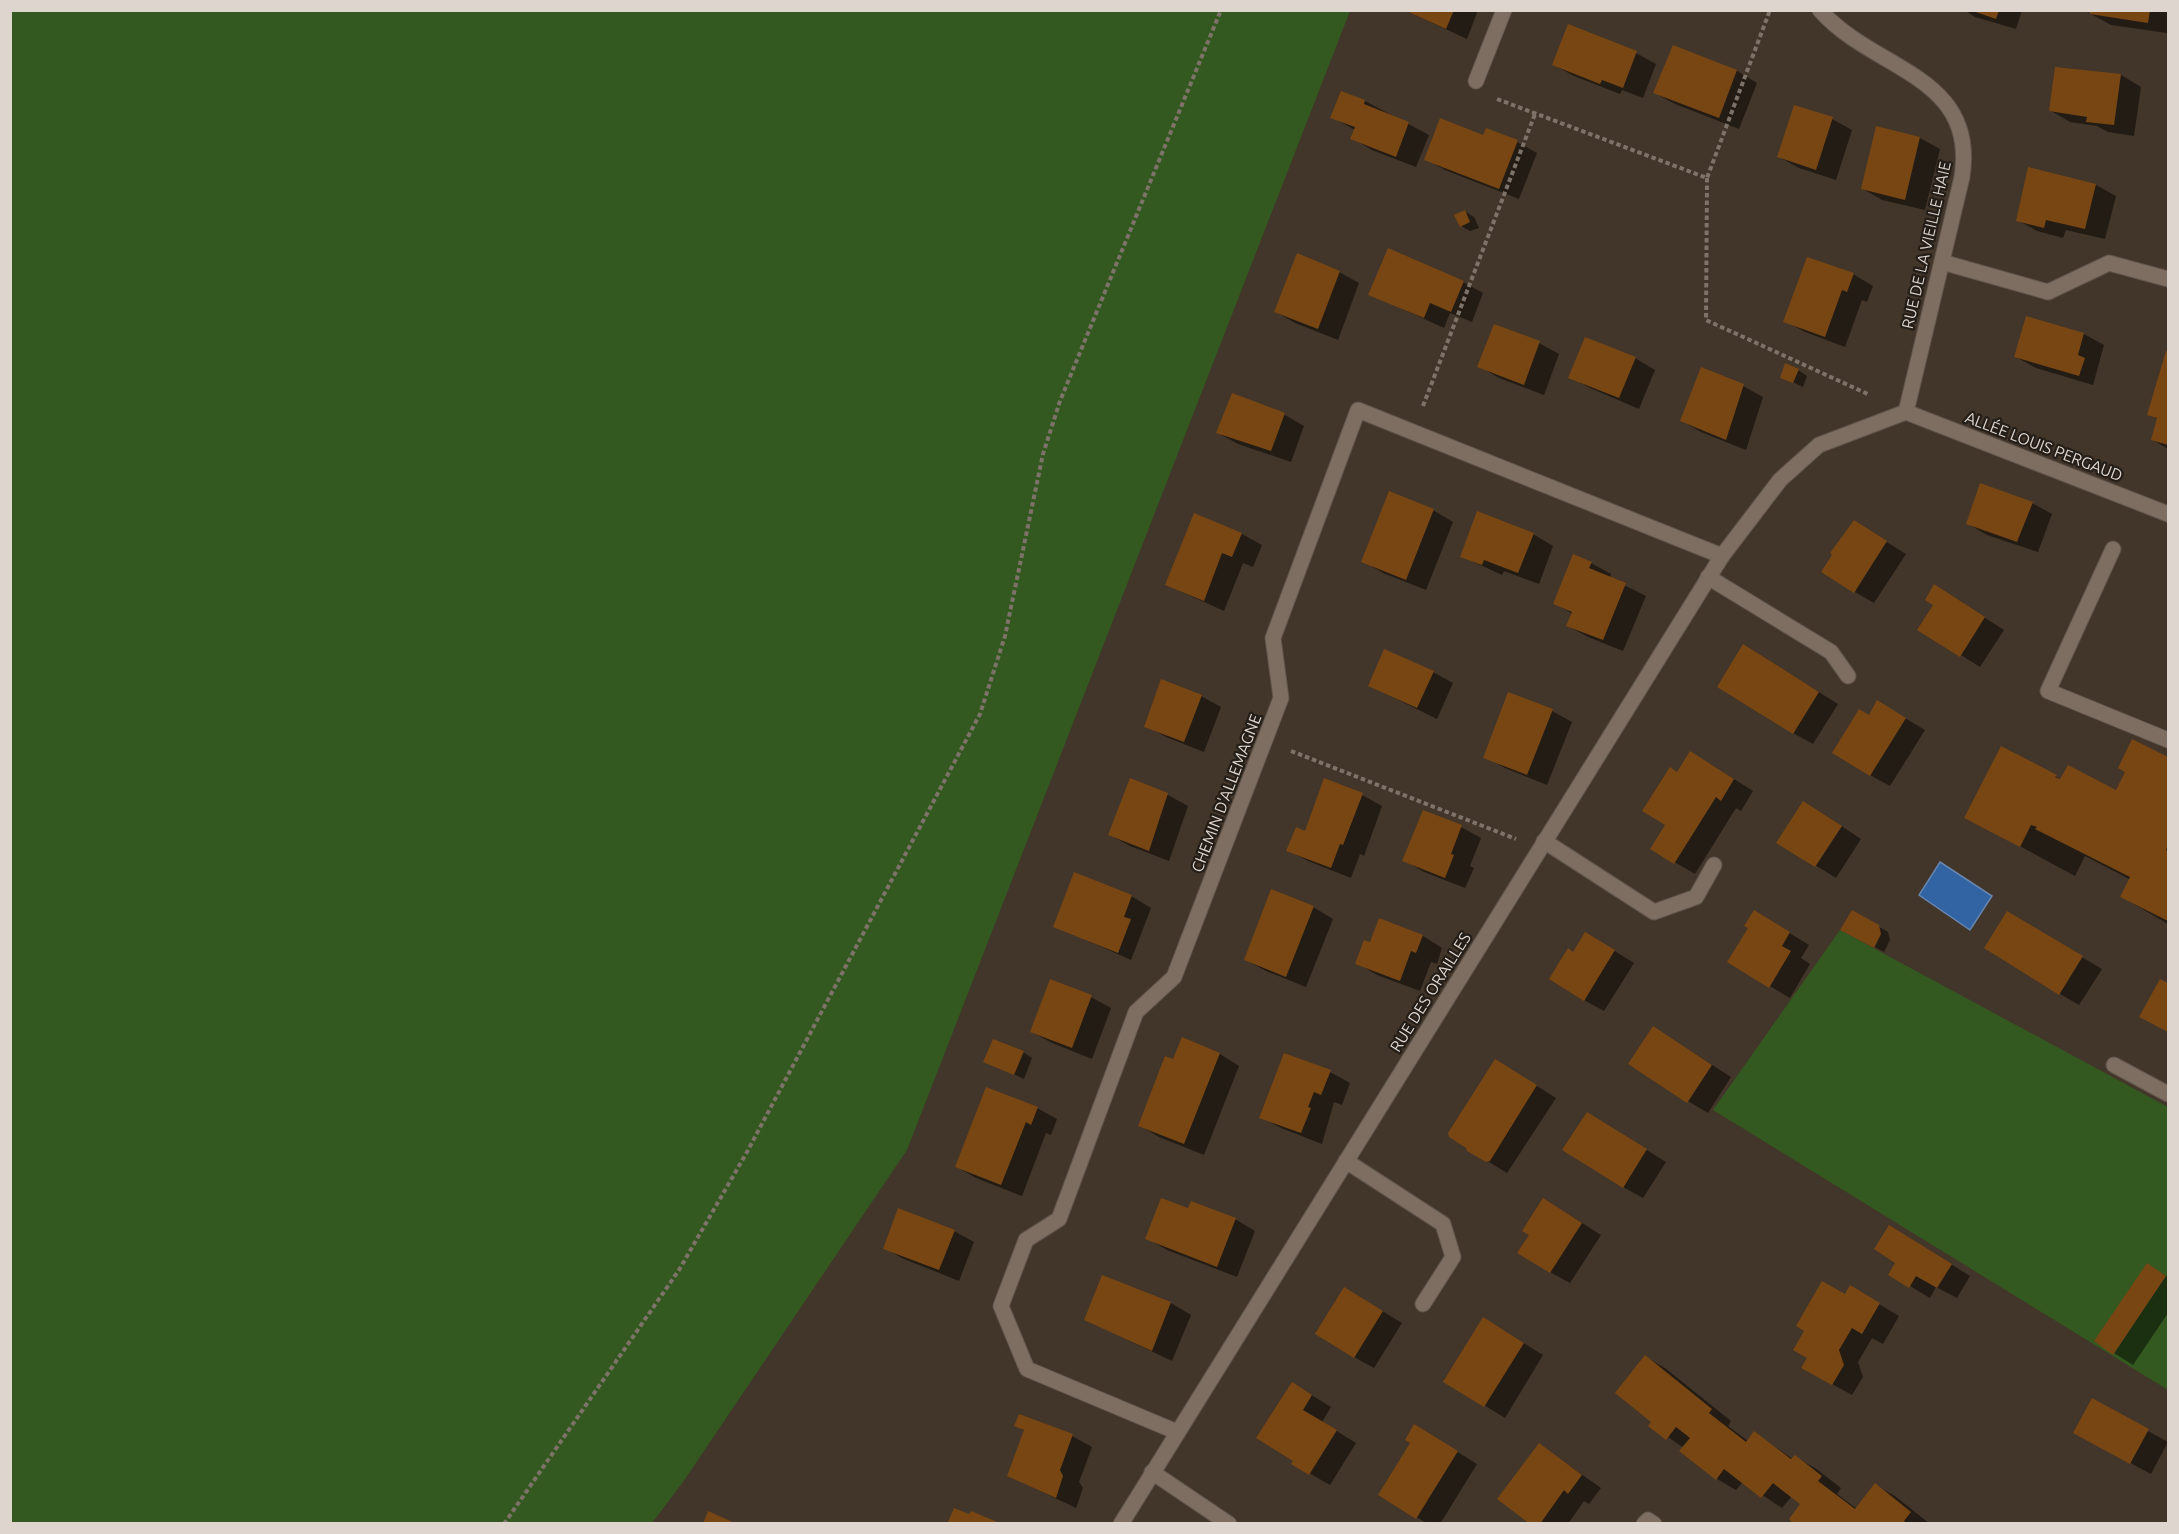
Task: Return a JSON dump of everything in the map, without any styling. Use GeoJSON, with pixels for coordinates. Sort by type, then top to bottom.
{"type":"FeatureCollection","features":[{"type":"Feature","properties":{"kind":"street"},"geometry":{"type":"LineString","coordinates":[[1476,81],[1504,10]]}},
{"type":"Feature","properties":{"kind":"street","name":"RUE DE LA VIEILLE HAIE"},"geometry":{"type":"LineString","coordinates":[[1820,10],[1836,29],[1928,84],[1948,103],[1961,129],[1965,153],[1906,412]]}},
{"type":"Feature","properties":{"kind":"street"},"geometry":{"type":"LineString","coordinates":[[1942,262],[2048,292],[2109,263],[2169,279]]}},
{"type":"Feature","properties":{"kind":"street","name":"CHEMIN D'ALLEMAGNE"},"geometry":{"type":"LineString","coordinates":[[1177,1432],[1027,1369],[1001,1306],[1026,1240],[1059,1219],[1136,1012],[1174,977],[1281,698],[1273,638],[1358,410],[1722,556]]}},
{"type":"Feature","properties":{"kind":"street","name":"ALLÉE LOUIS PERGAUD"},"geometry":{"type":"LineString","coordinates":[[1906,412],[2169,514]]}},
{"type":"Feature","properties":{"kind":"street","name":"RUE DES ORAILLES"},"geometry":{"type":"LineString","coordinates":[[1121,1524],[1722,556],[1780,480],[1819,445],[1906,412]]}},
{"type":"Feature","properties":{"kind":"street"},"geometry":{"type":"LineString","coordinates":[[2113,549],[2048,692],[2169,740]]}},
{"type":"Feature","properties":{"kind":"street"},"geometry":{"type":"LineString","coordinates":[[1708,577],[1831,652],[1848,676]]}},
{"type":"Feature","properties":{"kind":"street"},"geometry":{"type":"LineString","coordinates":[[1542,845],[1654,912],[1696,897],[1714,865]]}},
{"type":"Feature","properties":{"kind":"street"},"geometry":{"type":"LineString","coordinates":[[2114,1065],[2169,1094]]}},
{"type":"Feature","properties":{"kind":"street"},"geometry":{"type":"LineString","coordinates":[[1346,1161],[1443,1224],[1454,1257],[1423,1304]]}},
{"type":"Feature","properties":{"kind":"street"},"geometry":{"type":"LineString","coordinates":[[1152,1472],[1229,1524]]}},
{"type":"Feature","properties":{"kind":"street"},"geometry":{"type":"LineString","coordinates":[[1644,1524],[1648,1520],[1654,1524]]}},
{"type":"Feature","properties":{"kind":"path"},"geometry":{"type":"LineString","coordinates":[[504,1524],[679,1270],[747,1152],[980,714],[1005,636],[1043,454],[1060,402],[1221,10]]}},
{"type":"Feature","properties":{"kind":"path"},"geometry":{"type":"LineString","coordinates":[[1770,10],[1707,178],[1706,320],[1906,412]]}},
{"type":"Feature","properties":{"kind":"path"},"geometry":{"type":"LineString","coordinates":[[1476,81],[1498,100],[1707,178]]}},
{"type":"Feature","properties":{"kind":"path"},"geometry":{"type":"LineString","coordinates":[[1413,432],[1535,114]]}},
{"type":"Feature","properties":{"kind":"path"},"geometry":{"type":"LineString","coordinates":[[1265,741],[1542,845]]}},
{"type":"Feature","properties":{"kind":"green space"},"geometry":{"type":"Polygon","coordinates":[[[10,11],[1350,11],[907,1150],[683,1482],[652,1523],[11,1523],[10,11]]]}},
{"type":"Feature","properties":{"kind":"green space"},"geometry":{"type":"Polygon","coordinates":[[[1840,930],[2168,1107],[2168,1390],[1713,1110],[1840,930]]]}},
{"type":"Feature","properties":{"kind":"water"},"geometry":{"type":"Polygon","coordinates":[[[1940,862],[1992,896],[1970,930],[1919,895],[1940,862]]]}},
{"type":"Feature","properties":{"kind":"building"},"geometry":{"type":"Polygon","coordinates":[[[1404,10],[1454,10],[1446,29],[1404,10]]]}},
{"type":"Feature","properties":{"kind":"building"},"geometry":{"type":"Polygon","coordinates":[[[1970,10],[1999,10],[1996,19],[1970,10]]]}},
{"type":"Feature","properties":{"kind":"building"},"geometry":{"type":"Polygon","coordinates":[[[2090,10],[2150,10],[2148,23],[2090,14],[2090,10]]]}},
{"type":"Feature","properties":{"kind":"building"},"geometry":{"type":"Polygon","coordinates":[[[1568,24],[1637,51],[1623,88],[1602,80],[1600,84],[1552,65],[1568,24]]]}},
{"type":"Feature","properties":{"kind":"building"},"geometry":{"type":"Polygon","coordinates":[[[1673,45],[1737,70],[1719,118],[1653,93],[1673,45]]]}},
{"type":"Feature","properties":{"kind":"building"},"geometry":{"type":"Polygon","coordinates":[[[2055,67],[2121,74],[2114,125],[2086,122],[2087,117],[2049,111],[2055,67]]]}},
{"type":"Feature","properties":{"kind":"building"},"geometry":{"type":"Polygon","coordinates":[[[1341,91],[1365,100],[1364,104],[1409,122],[1396,157],[1350,139],[1355,127],[1330,118],[1341,91]]]}},
{"type":"Feature","properties":{"kind":"building"},"geometry":{"type":"Polygon","coordinates":[[[1794,105],[1833,117],[1816,170],[1777,157],[1794,105]]]}},
{"type":"Feature","properties":{"kind":"building"},"geometry":{"type":"Polygon","coordinates":[[[1440,118],[1483,135],[1486,128],[1518,140],[1499,189],[1424,160],[1440,118]]]}},
{"type":"Feature","properties":{"kind":"building"},"geometry":{"type":"Polygon","coordinates":[[[1876,126],[1920,137],[1905,200],[1861,189],[1876,126]]]}},
{"type":"Feature","properties":{"kind":"building"},"geometry":{"type":"Polygon","coordinates":[[[2028,167],[2096,184],[2085,229],[2046,220],[2044,228],[2016,221],[2028,167]]]}},
{"type":"Feature","properties":{"kind":"building"},"geometry":{"type":"Polygon","coordinates":[[[1465,210],[1470,222],[1460,227],[1454,215],[1465,210]]]}},
{"type":"Feature","properties":{"kind":"building"},"geometry":{"type":"Polygon","coordinates":[[[1388,248],[1464,281],[1451,312],[1430,303],[1424,318],[1368,295],[1388,248]]]}},
{"type":"Feature","properties":{"kind":"building"},"geometry":{"type":"Polygon","coordinates":[[[1297,253],[1340,271],[1318,329],[1274,312],[1297,253]]]}},
{"type":"Feature","properties":{"kind":"building"},"geometry":{"type":"Polygon","coordinates":[[[1807,257],[1854,273],[1847,292],[1842,290],[1825,337],[1783,322],[1807,257]]]}},
{"type":"Feature","properties":{"kind":"building"},"geometry":{"type":"Polygon","coordinates":[[[2026,316],[2084,333],[2078,355],[2085,358],[2079,376],[2014,357],[2026,316]]]}},
{"type":"Feature","properties":{"kind":"building"},"geometry":{"type":"Polygon","coordinates":[[[1494,324],[1540,341],[1524,385],[1477,367],[1494,324]]]}},
{"type":"Feature","properties":{"kind":"building"},"geometry":{"type":"Polygon","coordinates":[[[1585,337],[1636,357],[1619,398],[1568,378],[1585,337]]]}},
{"type":"Feature","properties":{"kind":"building"},"geometry":{"type":"Polygon","coordinates":[[[2166,351],[2168,352],[2168,445],[2151,440],[2157,418],[2147,415],[2166,351]]]}},
{"type":"Feature","properties":{"kind":"building"},"geometry":{"type":"Polygon","coordinates":[[[1785,363],[1799,369],[1793,383],[1780,378],[1785,363]]]}},
{"type":"Feature","properties":{"kind":"building"},"geometry":{"type":"Polygon","coordinates":[[[1701,367],[1744,384],[1726,440],[1680,421],[1701,367]]]}},
{"type":"Feature","properties":{"kind":"building"},"geometry":{"type":"Polygon","coordinates":[[[1232,393],[1285,413],[1271,451],[1216,433],[1232,393]]]}},
{"type":"Feature","properties":{"kind":"building"},"geometry":{"type":"Polygon","coordinates":[[[1980,483],[2033,502],[2017,542],[1966,524],[1980,483]]]}},
{"type":"Feature","properties":{"kind":"building"},"geometry":{"type":"Polygon","coordinates":[[[1389,491],[1434,509],[1406,580],[1361,562],[1389,491]]]}},
{"type":"Feature","properties":{"kind":"building"},"geometry":{"type":"Polygon","coordinates":[[[1477,511],[1534,533],[1518,573],[1484,560],[1482,565],[1460,557],[1477,511]]]}},
{"type":"Feature","properties":{"kind":"building"},"geometry":{"type":"Polygon","coordinates":[[[1194,513],[1242,533],[1232,557],[1222,553],[1204,601],[1165,585],[1194,513]]]}},
{"type":"Feature","properties":{"kind":"building"},"geometry":{"type":"Polygon","coordinates":[[[1854,520],[1887,541],[1854,593],[1821,572],[1832,555],[1830,553],[1854,520]]]}},
{"type":"Feature","properties":{"kind":"building"},"geometry":{"type":"Polygon","coordinates":[[[1573,554],[1592,562],[1589,568],[1626,583],[1603,640],[1566,626],[1572,612],[1553,604],[1573,554]]]}},
{"type":"Feature","properties":{"kind":"building"},"geometry":{"type":"Polygon","coordinates":[[[1934,584],[1985,617],[1960,657],[1917,630],[1933,605],[1925,600],[1934,584]]]}},
{"type":"Feature","properties":{"kind":"building"},"geometry":{"type":"Polygon","coordinates":[[[1743,644],[1819,692],[1793,734],[1717,687],[1743,644]]]}},
{"type":"Feature","properties":{"kind":"building"},"geometry":{"type":"Polygon","coordinates":[[[1384,649],[1434,671],[1417,708],[1368,686],[1384,649]]]}},
{"type":"Feature","properties":{"kind":"building"},"geometry":{"type":"Polygon","coordinates":[[[1161,679],[1202,695],[1184,742],[1144,727],[1161,679]]]}},
{"type":"Feature","properties":{"kind":"building"},"geometry":{"type":"Polygon","coordinates":[[[1508,692],[1553,709],[1527,775],[1483,758],[1508,692]]]}},
{"type":"Feature","properties":{"kind":"building"},"geometry":{"type":"Polygon","coordinates":[[[1877,700],[1906,718],[1870,776],[1832,753],[1859,709],[1869,715],[1877,700]]]}},
{"type":"Feature","properties":{"kind":"building"},"geometry":{"type":"Polygon","coordinates":[[[2132,739],[2168,757],[2168,844],[2166,850],[2168,851],[2168,921],[2120,897],[2130,877],[2035,829],[2037,827],[2031,825],[2020,847],[1964,818],[2001,746],[2057,775],[2055,777],[2060,779],[2068,765],[2116,790],[2125,772],[2118,768],[2132,739]]]}},
{"type":"Feature","properties":{"kind":"building"},"geometry":{"type":"Polygon","coordinates":[[[1690,751],[1734,779],[1721,801],[1716,797],[1674,864],[1650,849],[1665,825],[1642,811],[1670,767],[1677,772],[1690,751]]]}},
{"type":"Feature","properties":{"kind":"building"},"geometry":{"type":"Polygon","coordinates":[[[1130,778],[1168,793],[1149,851],[1108,835],[1130,778]]]}},
{"type":"Feature","properties":{"kind":"building"},"geometry":{"type":"Polygon","coordinates":[[[1324,778],[1363,793],[1343,845],[1340,844],[1331,868],[1286,851],[1296,827],[1305,831],[1324,778]]]}},
{"type":"Feature","properties":{"kind":"building"},"geometry":{"type":"Polygon","coordinates":[[[1803,801],[1842,826],[1815,867],[1776,843],[1803,801]]]}},
{"type":"Feature","properties":{"kind":"building"},"geometry":{"type":"Polygon","coordinates":[[[1423,810],[1462,825],[1445,878],[1402,861],[1423,810]]]}},
{"type":"Feature","properties":{"kind":"building"},"geometry":{"type":"Polygon","coordinates":[[[1074,872],[1132,895],[1124,917],[1131,919],[1118,953],[1053,927],[1074,872]]]}},
{"type":"Feature","properties":{"kind":"building"},"geometry":{"type":"Polygon","coordinates":[[[1271,889],[1314,906],[1286,977],[1244,960],[1271,889]]]}},
{"type":"Feature","properties":{"kind":"building"},"geometry":{"type":"Polygon","coordinates":[[[1754,910],[1790,932],[1782,946],[1791,951],[1769,988],[1727,962],[1748,928],[1744,926],[1754,910]]]}},
{"type":"Feature","properties":{"kind":"building"},"geometry":{"type":"Polygon","coordinates":[[[1852,910],[1879,925],[1881,934],[1874,948],[1840,930],[1852,910]]]}},
{"type":"Feature","properties":{"kind":"building"},"geometry":{"type":"Polygon","coordinates":[[[2007,911],[2083,956],[2059,995],[1984,948],[2007,911]]]}},
{"type":"Feature","properties":{"kind":"building"},"geometry":{"type":"Polygon","coordinates":[[[1379,918],[1423,935],[1416,953],[1411,951],[1400,981],[1355,964],[1364,940],[1370,942],[1379,918]]]}},
{"type":"Feature","properties":{"kind":"building"},"geometry":{"type":"Polygon","coordinates":[[[1585,932],[1615,950],[1584,1001],[1549,979],[1568,948],[1573,952],[1585,932]]]}},
{"type":"Feature","properties":{"kind":"building"},"geometry":{"type":"Polygon","coordinates":[[[1050,979],[1092,995],[1072,1048],[1030,1032],[1050,979]]]}},
{"type":"Feature","properties":{"kind":"building"},"geometry":{"type":"Polygon","coordinates":[[[2160,979],[2168,983],[2168,1032],[2139,1017],[2160,979]]]}},
{"type":"Feature","properties":{"kind":"building"},"geometry":{"type":"Polygon","coordinates":[[[1653,1026],[1712,1065],[1687,1103],[1628,1064],[1653,1026]]]}},
{"type":"Feature","properties":{"kind":"building"},"geometry":{"type":"Polygon","coordinates":[[[1182,1037],[1220,1053],[1184,1144],[1138,1126],[1165,1056],[1173,1059],[1182,1037]]]}},
{"type":"Feature","properties":{"kind":"building"},"geometry":{"type":"Polygon","coordinates":[[[993,1039],[1024,1051],[1014,1075],[983,1062],[993,1039]]]}},
{"type":"Feature","properties":{"kind":"building"},"geometry":{"type":"Polygon","coordinates":[[[1284,1053],[1331,1070],[1321,1095],[1314,1092],[1308,1107],[1311,1108],[1301,1133],[1259,1118],[1284,1053]]]}},
{"type":"Feature","properties":{"kind":"building"},"geometry":{"type":"Polygon","coordinates":[[[1495,1059],[1537,1085],[1490,1161],[1486,1162],[1467,1151],[1449,1137],[1448,1133],[1495,1059]]]}},
{"type":"Feature","properties":{"kind":"building"},"geometry":{"type":"Polygon","coordinates":[[[986,1087],[1038,1107],[1031,1125],[1026,1122],[1001,1185],[955,1167],[986,1087]]]}},
{"type":"Feature","properties":{"kind":"building"},"geometry":{"type":"Polygon","coordinates":[[[1587,1112],[1647,1149],[1623,1188],[1562,1150],[1587,1112]]]}},
{"type":"Feature","properties":{"kind":"building"},"geometry":{"type":"Polygon","coordinates":[[[1161,1198],[1188,1208],[1191,1201],[1236,1218],[1217,1267],[1145,1239],[1161,1198]]]}},
{"type":"Feature","properties":{"kind":"building"},"geometry":{"type":"Polygon","coordinates":[[[1543,1198],[1582,1223],[1550,1273],[1517,1253],[1529,1235],[1522,1231],[1543,1198]]]}},
{"type":"Feature","properties":{"kind":"building"},"geometry":{"type":"Polygon","coordinates":[[[898,1208],[955,1230],[939,1270],[883,1249],[898,1208]]]}},
{"type":"Feature","properties":{"kind":"building"},"geometry":{"type":"Polygon","coordinates":[[[1889,1225],[1952,1264],[1937,1288],[1916,1276],[1909,1288],[1888,1275],[1895,1263],[1874,1249],[1889,1225]]]}},
{"type":"Feature","properties":{"kind":"building"},"geometry":{"type":"Polygon","coordinates":[[[2147,1263],[2166,1276],[2113,1355],[2094,1341],[2147,1263]]]}},
{"type":"Feature","properties":{"kind":"building"},"geometry":{"type":"Polygon","coordinates":[[[1102,1275],[1171,1302],[1152,1351],[1084,1320],[1102,1275]]]}},
{"type":"Feature","properties":{"kind":"building"},"geometry":{"type":"Polygon","coordinates":[[[1822,1281],[1845,1294],[1850,1285],[1880,1303],[1862,1334],[1852,1328],[1839,1350],[1844,1365],[1832,1385],[1801,1368],[1807,1358],[1793,1350],[1804,1331],[1796,1326],[1822,1281]]]}},
{"type":"Feature","properties":{"kind":"building"},"geometry":{"type":"Polygon","coordinates":[[[1344,1287],[1383,1311],[1354,1358],[1315,1334],[1344,1287]]]}},
{"type":"Feature","properties":{"kind":"building"},"geometry":{"type":"Polygon","coordinates":[[[1483,1317],[1524,1343],[1484,1407],[1443,1382],[1483,1317]]]}},
{"type":"Feature","properties":{"kind":"building"},"geometry":{"type":"Polygon","coordinates":[[[1645,1355],[1712,1409],[1709,1413],[1746,1442],[1754,1431],[1791,1459],[1795,1455],[1822,1476],[1818,1481],[1855,1509],[1875,1483],[1911,1512],[1904,1521],[1907,1524],[1794,1524],[1789,1519],[1800,1504],[1773,1483],[1761,1498],[1724,1469],[1716,1480],[1679,1451],[1690,1438],[1676,1427],[1666,1440],[1648,1426],[1651,1422],[1615,1393],[1645,1355]]]}},
{"type":"Feature","properties":{"kind":"building"},"geometry":{"type":"Polygon","coordinates":[[[1292,1382],[1312,1395],[1303,1410],[1337,1430],[1309,1475],[1291,1464],[1293,1461],[1256,1438],[1292,1382]]]}},
{"type":"Feature","properties":{"kind":"building"},"geometry":{"type":"Polygon","coordinates":[[[2092,1398],[2149,1429],[2130,1464],[2073,1433],[2092,1398]]]}},
{"type":"Feature","properties":{"kind":"building"},"geometry":{"type":"Polygon","coordinates":[[[1019,1414],[1073,1434],[1060,1470],[1063,1476],[1056,1498],[1007,1476],[1024,1430],[1014,1426],[1019,1414]]]}},
{"type":"Feature","properties":{"kind":"building"},"geometry":{"type":"Polygon","coordinates":[[[1414,1424],[1458,1451],[1416,1519],[1378,1495],[1410,1443],[1405,1440],[1414,1424]]]}},
{"type":"Feature","properties":{"kind":"building"},"geometry":{"type":"Polygon","coordinates":[[[1539,1443],[1582,1475],[1568,1494],[1564,1490],[1540,1524],[1530,1524],[1497,1499],[1539,1443]]]}},
{"type":"Feature","properties":{"kind":"building"},"geometry":{"type":"Polygon","coordinates":[[[954,1508],[969,1514],[971,1511],[1002,1524],[947,1524],[954,1508]]]}},
{"type":"Feature","properties":{"kind":"building"},"geometry":{"type":"Polygon","coordinates":[[[708,1511],[737,1524],[703,1524],[708,1511]]]}}]}
